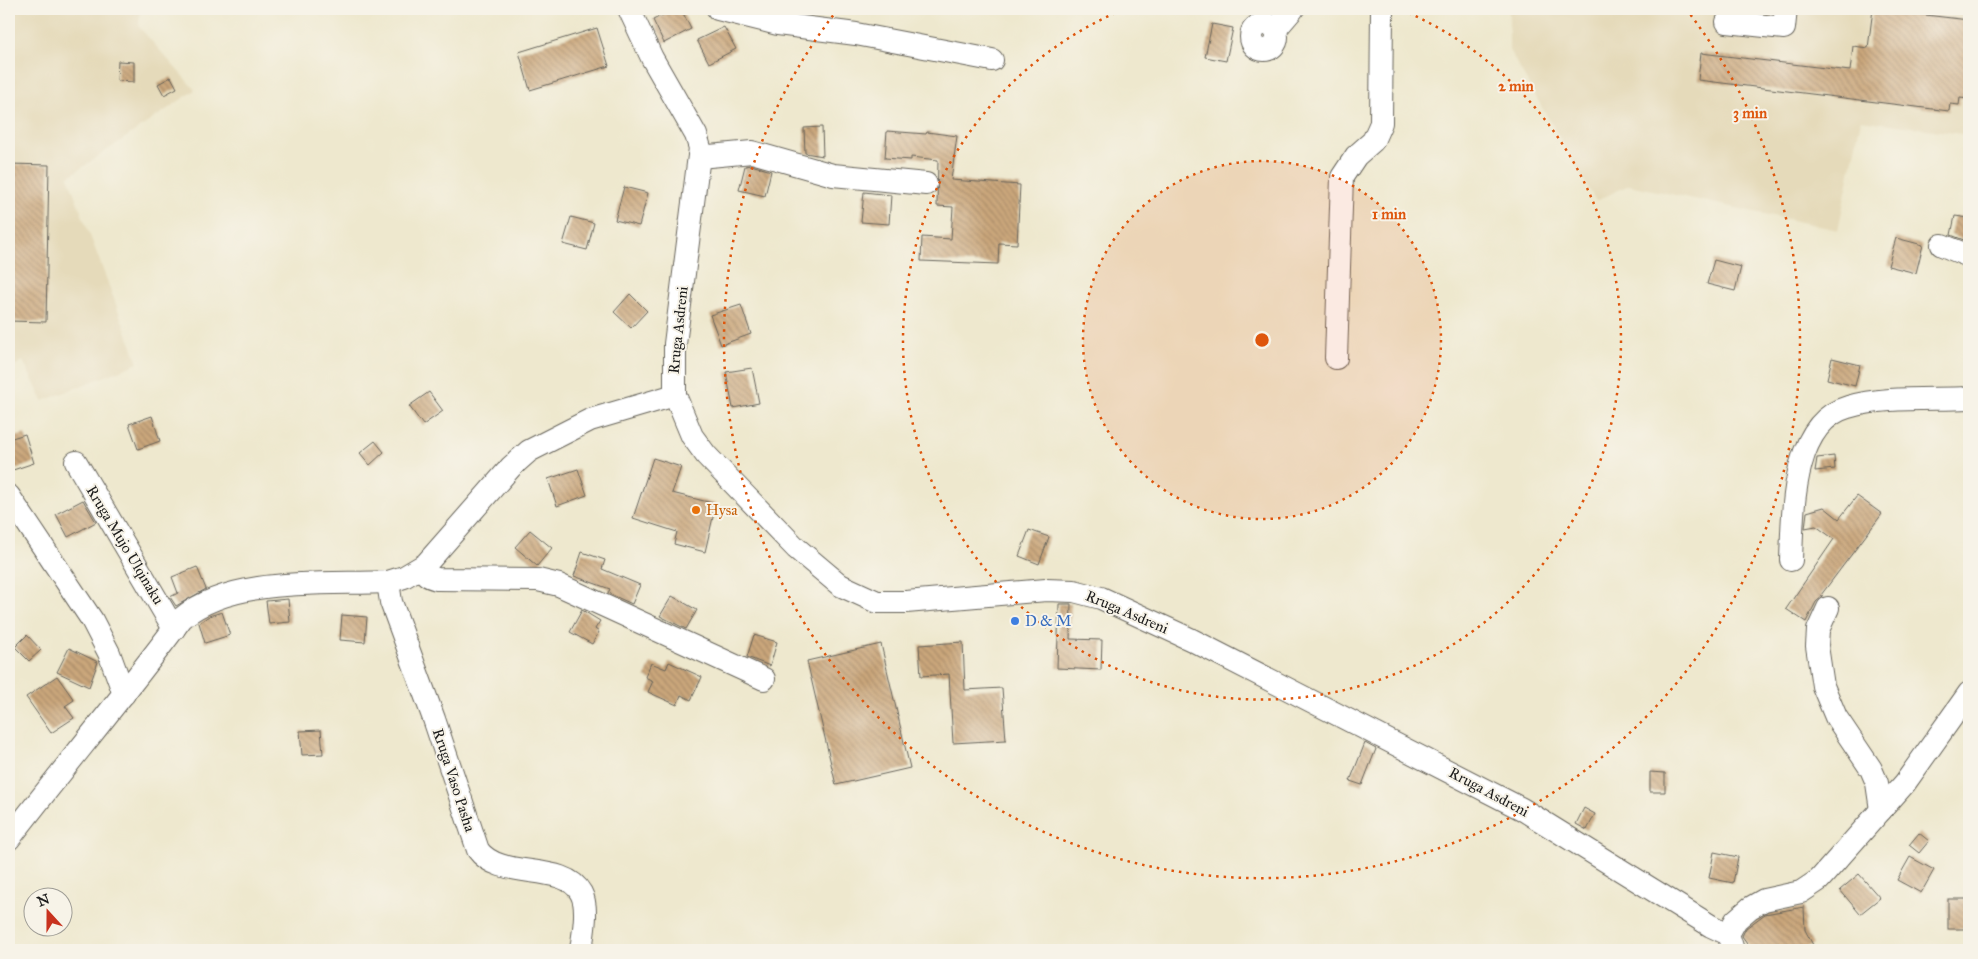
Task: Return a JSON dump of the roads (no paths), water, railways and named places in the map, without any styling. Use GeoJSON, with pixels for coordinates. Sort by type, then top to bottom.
{"type":"FeatureCollection","features":[{"type":"Feature","properties":{"kind":"street","name":"Rruga Asdreni"},"geometry":{"type":"LineString","coordinates":[[629,9],[652,58],[696,135],[699,157],[675,344],[675,395],[692,436],[726,477],[796,548],[840,585],[878,602],[906,602],[1046,590],[1074,590],[1101,598],[1192,640],[1522,809],[1711,926],[1731,942]]}},
{"type":"Feature","properties":{"kind":"street"},"geometry":{"type":"LineString","coordinates":[[718,9],[778,24],[856,34],[992,60]]}},
{"type":"Feature","properties":{"kind":"street"},"geometry":{"type":"LineString","coordinates":[[1275,30],[1294,9]]}},
{"type":"Feature","properties":{"kind":"street"},"geometry":{"type":"LineString","coordinates":[[1336,358],[1342,177],[1356,156],[1373,141],[1381,123],[1382,9]]}},
{"type":"Feature","properties":{"kind":"street"},"geometry":{"type":"LineString","coordinates":[[1727,22],[1784,28],[1786,9]]}},
{"type":"Feature","properties":{"kind":"street"},"geometry":{"type":"LineString","coordinates":[[699,157],[752,152],[833,174],[926,184]]}},
{"type":"Feature","properties":{"kind":"street"},"geometry":{"type":"LineString","coordinates":[[1942,245],[1969,256]]}},
{"type":"Feature","properties":{"kind":"street"},"geometry":{"type":"LineString","coordinates":[[9,839],[75,752],[124,694],[174,629],[190,612],[245,590],[388,582],[404,577],[423,567],[511,467],[529,451],[590,420],[675,395]]}},
{"type":"Feature","properties":{"kind":"street"},"geometry":{"type":"LineString","coordinates":[[1791,560],[1794,504],[1805,450],[1814,431],[1828,416],[1847,407],[1870,403],[1969,398]]}},
{"type":"Feature","properties":{"kind":"street","name":"Rruga Mujo Ulqinaku"},"geometry":{"type":"LineString","coordinates":[[76,462],[174,629]]}},
{"type":"Feature","properties":{"kind":"street"},"geometry":{"type":"LineString","coordinates":[[9,496],[92,620],[109,653],[124,694]]}},
{"type":"Feature","properties":{"kind":"street"},"geometry":{"type":"LineString","coordinates":[[423,567],[424,572],[429,577],[437,579],[538,580],[559,585],[764,680]]}},
{"type":"Feature","properties":{"kind":"street","name":"Rruga Vaso Pasha"},"geometry":{"type":"LineString","coordinates":[[388,582],[391,602],[434,719],[478,850],[490,862],[558,877],[575,885],[582,894],[585,906],[581,950]]}},
{"type":"Feature","properties":{"kind":"street"},"geometry":{"type":"LineString","coordinates":[[1828,608],[1818,630],[1817,646],[1823,686],[1836,717],[1877,782],[1881,810]]}},
{"type":"Feature","properties":{"kind":"street"},"geometry":{"type":"LineString","coordinates":[[1731,942],[1736,920],[1764,900],[1801,892],[1819,880],[1905,783],[1969,693]]}},
{"type":"Feature","properties":{"kind":"place","name":"Hysa"},"geometry":{"type":"Point","coordinates":[696,510]}},
{"type":"Feature","properties":{"kind":"place","name":"D & M"},"geometry":{"type":"Point","coordinates":[1015,621]}}]}
